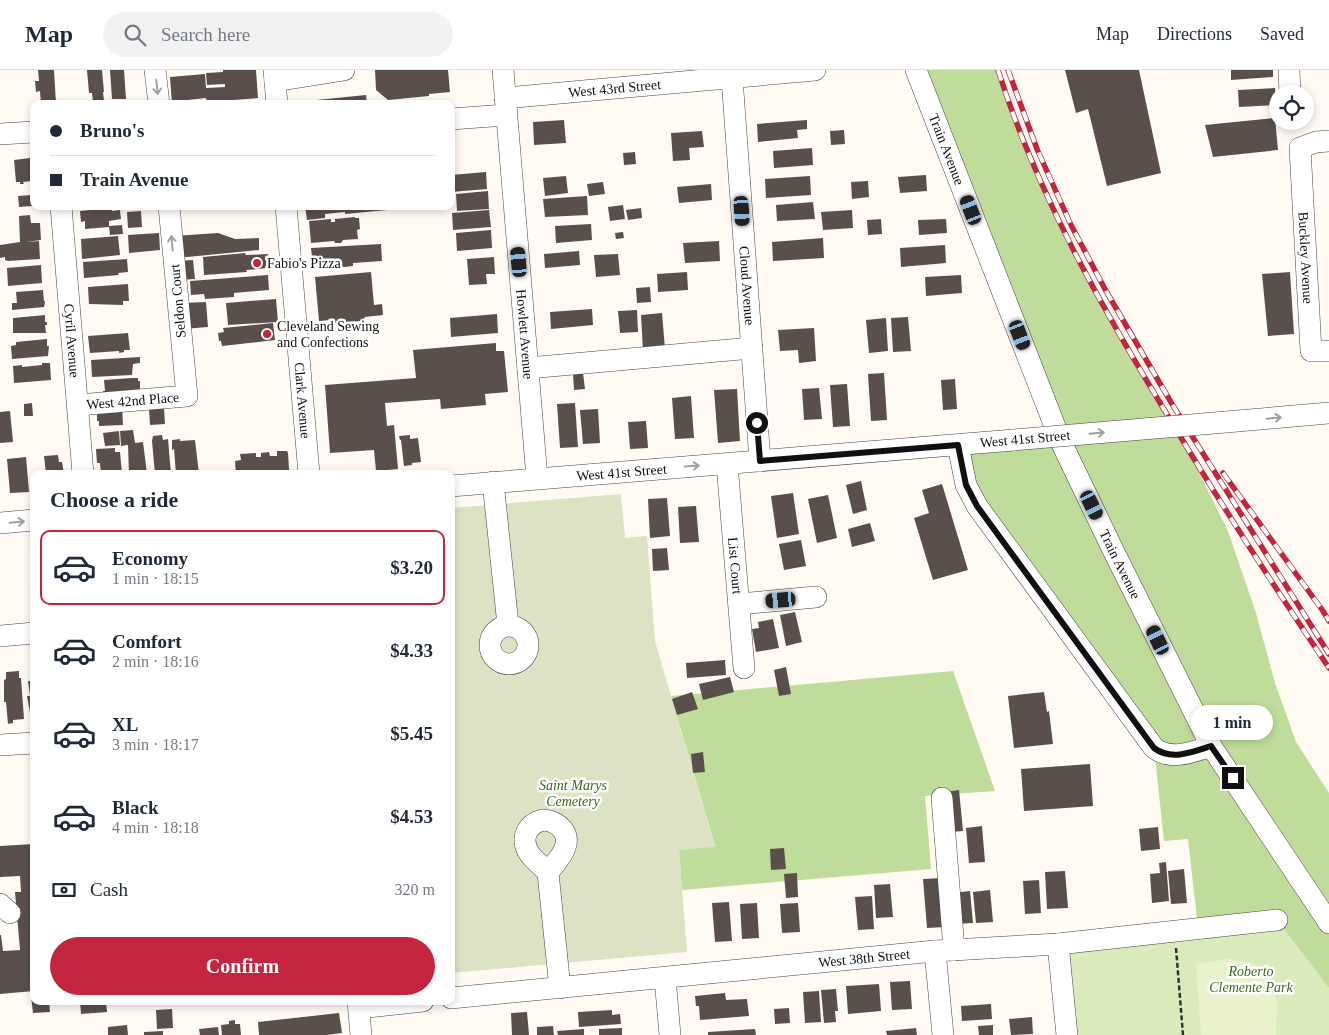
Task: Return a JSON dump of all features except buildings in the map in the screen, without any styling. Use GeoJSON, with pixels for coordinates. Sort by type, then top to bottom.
{"type":"FeatureCollection","features":[{"type":"Feature","properties":{"kind":"street"},"geometry":{"type":"LineString","coordinates":[[155,70],[159,100]]}},
{"type":"Feature","properties":{"kind":"street"},"geometry":{"type":"LineString","coordinates":[[277,100],[275,75],[344,70]]}},
{"type":"Feature","properties":{"kind":"street","name":"Howlett Avenue"},"geometry":{"type":"LineString","coordinates":[[503,70],[537,478]]}},
{"type":"Feature","properties":{"kind":"street","name":"West 43rd Street"},"geometry":{"type":"LineString","coordinates":[[455,118],[506,106],[732,78],[815,70]]}},
{"type":"Feature","properties":{"kind":"street","name":"Train Avenue"},"geometry":{"type":"LineString","coordinates":[[916,70],[1061,442],[1211,746],[1329,922]]}},
{"type":"Feature","properties":{"kind":"street"},"geometry":{"type":"LineString","coordinates":[[1289,70],[1290,85]]}},
{"type":"Feature","properties":{"kind":"street","name":"Cloud Avenue"},"geometry":{"type":"LineString","coordinates":[[732,78],[760,461]]}},
{"type":"Feature","properties":{"kind":"street"},"geometry":{"type":"LineString","coordinates":[[0,134],[30,132]]}},
{"type":"Feature","properties":{"kind":"street","name":"Buckley Avenue"},"geometry":{"type":"LineString","coordinates":[[1329,141],[1316,142],[1300,148],[1311,351],[1329,351]]}},
{"type":"Feature","properties":{"kind":"street","name":"Cyril Avenue"},"geometry":{"type":"LineString","coordinates":[[60,210],[83,470]]}},
{"type":"Feature","properties":{"kind":"street","name":"Seldon Court"},"geometry":{"type":"LineString","coordinates":[[169,210],[187,396]]}},
{"type":"Feature","properties":{"kind":"street","name":"Clark Avenue"},"geometry":{"type":"LineString","coordinates":[[286,210],[309,470]]}},
{"type":"Feature","properties":{"kind":"street"},"geometry":{"type":"LineString","coordinates":[[528,368],[752,348]]}},
{"type":"Feature","properties":{"kind":"street","name":"West 42nd Place"},"geometry":{"type":"LineString","coordinates":[[78,405],[187,396]]}},
{"type":"Feature","properties":{"kind":"street","name":"West 41st Street"},"geometry":{"type":"LineString","coordinates":[[455,486],[1329,414]]}},
{"type":"Feature","properties":{"kind":"street"},"geometry":{"type":"LineString","coordinates":[[958,445],[966,485],[977,506],[1154,748],[1163,754],[1176,755],[1211,746]]}},
{"type":"Feature","properties":{"kind":"street","name":"List Court"},"geometry":{"type":"LineString","coordinates":[[727,464],[744,668]]}},
{"type":"Feature","properties":{"kind":"street"},"geometry":{"type":"LineString","coordinates":[[493,482],[508,626]]}},
{"type":"Feature","properties":{"kind":"street"},"geometry":{"type":"LineString","coordinates":[[0,523],[30,520]]}},
{"type":"Feature","properties":{"kind":"street"},"geometry":{"type":"LineString","coordinates":[[739,604],[816,597]]}},
{"type":"Feature","properties":{"kind":"street"},"geometry":{"type":"LineString","coordinates":[[0,636],[30,633]]}},
{"type":"Feature","properties":{"kind":"street"},"geometry":{"type":"LineString","coordinates":[[0,746],[30,742]]}},
{"type":"Feature","properties":{"kind":"street"},"geometry":{"type":"LineString","coordinates":[[942,798],[945,951],[942,1035]]}},
{"type":"Feature","properties":{"kind":"street"},"geometry":{"type":"LineString","coordinates":[[548,873],[560,988]]}},
{"type":"Feature","properties":{"kind":"street","name":"West 38th Street"},"geometry":{"type":"LineString","coordinates":[[455,998],[945,951],[1058,944],[1277,920]]}},
{"type":"Feature","properties":{"kind":"street"},"geometry":{"type":"LineString","coordinates":[[1058,944],[1067,1035]]}},
{"type":"Feature","properties":{"kind":"street"},"geometry":{"type":"LineString","coordinates":[[665,978],[670,1035]]}},
{"type":"Feature","properties":{"kind":"street"},"geometry":{"type":"LineString","coordinates":[[359,1005],[361,1035]]}},
{"type":"Feature","properties":{"kind":"path"},"geometry":{"type":"LineString","coordinates":[[1176,946],[1183,1035]]}},
{"type":"Feature","properties":{"kind":"green space"},"geometry":{"type":"Polygon","coordinates":[[[916,70],[998,70],[1028,152],[1062,228],[1097,297],[1176,426],[1228,531],[1256,613],[1275,683],[1296,742],[1329,793],[1329,988],[1277,920],[1198,928],[1188,839],[1164,841],[1154,748],[982,513],[958,445],[1061,436],[916,70]]]}},
{"type":"Feature","properties":{"kind":"green space","name":"Saint Marys Cemetery"},"geometry":{"type":"Polygon","coordinates":[[[621,494],[625,538],[647,536],[655,641],[715,847],[679,850],[687,952],[455,973],[455,508],[621,494]]]}},
{"type":"Feature","properties":{"kind":"green space"},"geometry":{"type":"Polygon","coordinates":[[[953,671],[995,791],[925,796],[931,869],[682,890],[679,850],[715,846],[671,696],[953,671]]]}},
{"type":"Feature","properties":{"kind":"green space","name":"Roberto Clemente Park"},"geometry":{"type":"Polygon","coordinates":[[[1277,920],[1329,988],[1329,1035],[1067,1035],[1058,944],[1277,920]]]}},
{"type":"Feature","properties":{"kind":"green space"},"geometry":{"type":"Polygon","coordinates":[[[1230,959],[1254,963],[1271,981],[1277,1002],[1276,1035],[1201,1035],[1196,964],[1230,959]]]}},
{"type":"Feature","properties":{"kind":"railway"},"geometry":{"type":"LineString","coordinates":[[998,70],[1013,115],[1049,201],[1114,325],[1202,472],[1329,668]]}},
{"type":"Feature","properties":{"kind":"railway"},"geometry":{"type":"LineString","coordinates":[[1008,70],[1037,149],[1071,225],[1106,291],[1172,404],[1329,654]]}},
{"type":"Feature","properties":{"kind":"railway"},"geometry":{"type":"LineString","coordinates":[[1223,473],[1329,621]]}},
{"type":"Feature","properties":{"kind":"place","name":"Fabio's Pizza"},"geometry":{"type":"Point","coordinates":[257,263]}},
{"type":"Feature","properties":{"kind":"place","name":"Cleveland Sewing and Confections"},"geometry":{"type":"Point","coordinates":[267,334]}},
{"type":"Feature","properties":{"kind":"route"},"geometry":{"type":"LineString","coordinates":[[757,423],[760,461],[958,445],[966,485],[977,506],[1154,748],[1163,754],[1176,755],[1211,746],[1233,778]]}}]}
